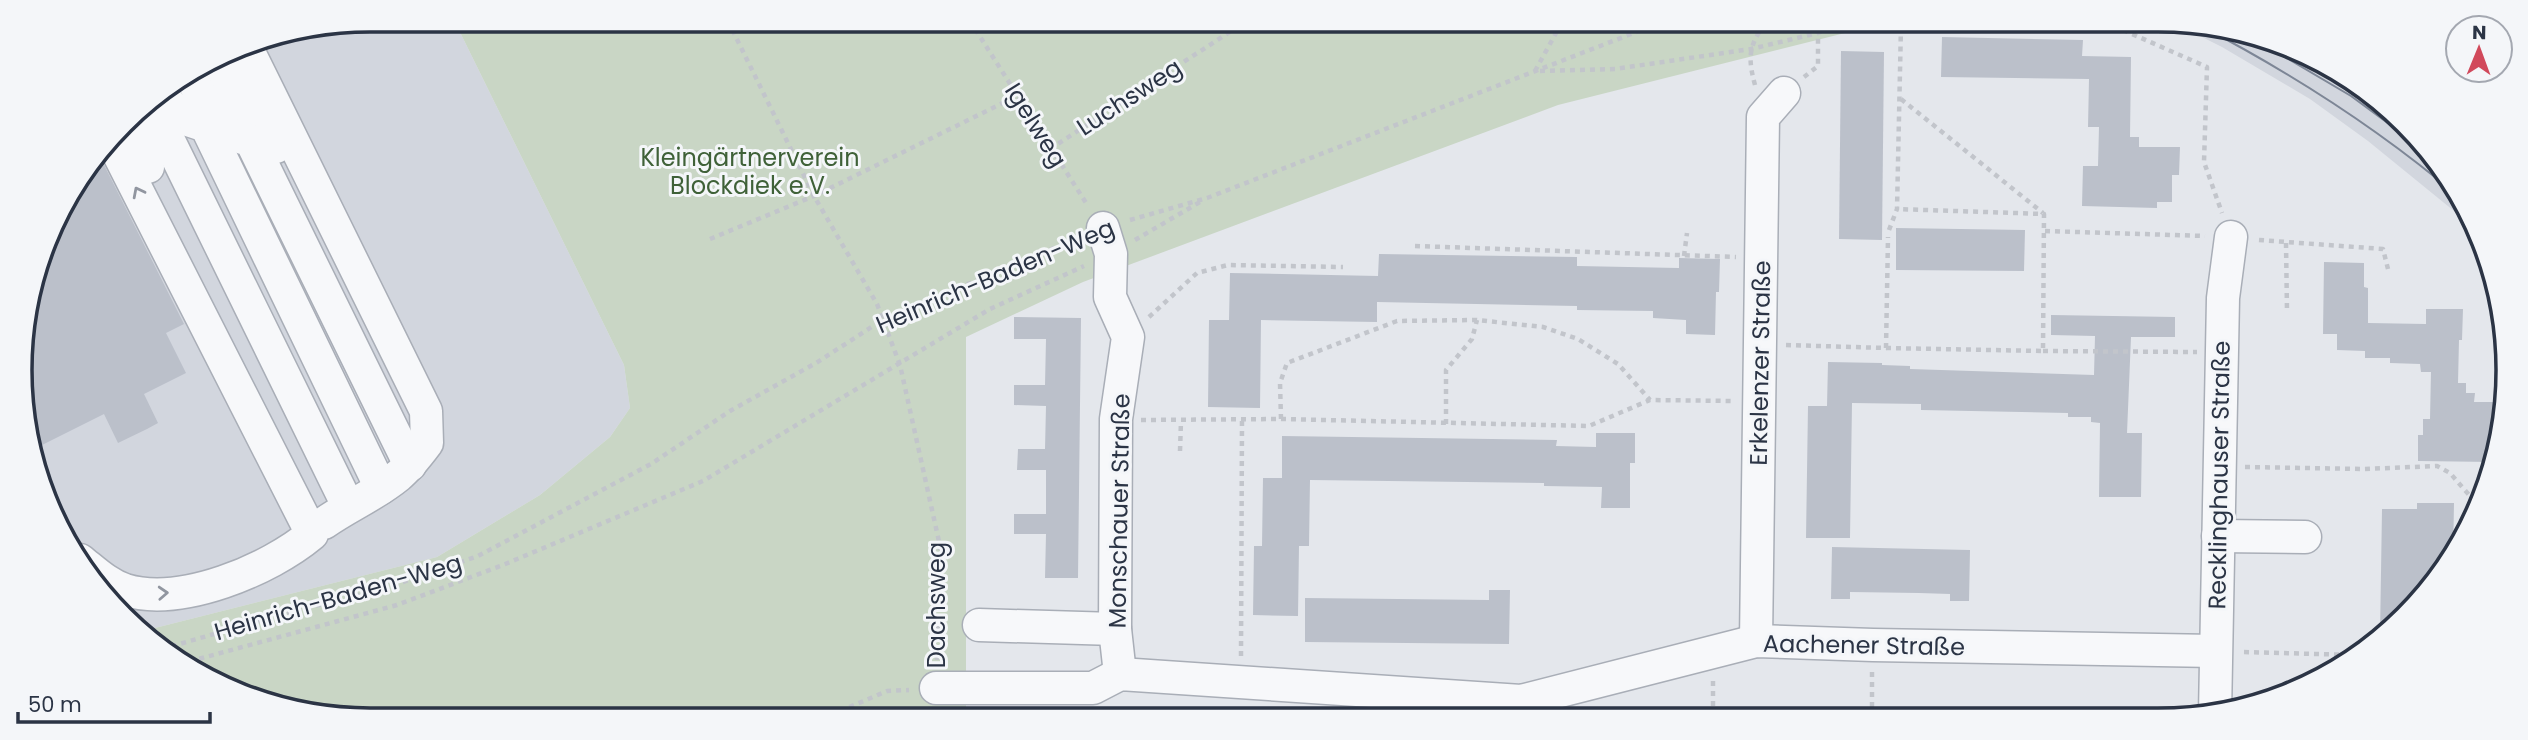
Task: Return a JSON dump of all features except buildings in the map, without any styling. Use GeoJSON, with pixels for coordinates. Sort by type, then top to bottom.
{"type":"FeatureCollection","features":[{"type":"Feature","properties":{"kind":"street"},"geometry":{"type":"LineString","coordinates":[[241,137],[245,55]]}},
{"type":"Feature","properties":{"kind":"street"},"geometry":{"type":"LineString","coordinates":[[231,61],[241,137],[311,382],[367,494]]}},
{"type":"Feature","properties":{"kind":"street"},"geometry":{"type":"LineString","coordinates":[[221,66],[249,122],[241,137]]}},
{"type":"Feature","properties":{"kind":"street"},"geometry":{"type":"LineString","coordinates":[[208,73],[241,137],[367,494]]}},
{"type":"Feature","properties":{"kind":"street"},"geometry":{"type":"LineString","coordinates":[[194,82],[208,109],[290,177],[367,494]]}},
{"type":"Feature","properties":{"kind":"street","name":"Erkelenzer Straße"},"geometry":{"type":"LineString","coordinates":[[1756,641],[1763,117],[1784,93]]}},
{"type":"Feature","properties":{"kind":"street"},"geometry":{"type":"LineString","coordinates":[[158,106],[241,137]]}},
{"type":"Feature","properties":{"kind":"street"},"geometry":{"type":"LineString","coordinates":[[152,111],[299,468],[367,494]]}},
{"type":"Feature","properties":{"kind":"street"},"geometry":{"type":"LineString","coordinates":[[116,147],[367,494]]}},
{"type":"Feature","properties":{"kind":"street","name":"Recklinghauser Straße"},"geometry":{"type":"LineString","coordinates":[[2215,704],[2223,298],[2231,237]]}},
{"type":"Feature","properties":{"kind":"street"},"geometry":{"type":"LineString","coordinates":[[1107,241],[1110,297],[1128,337]]}},
{"type":"Feature","properties":{"kind":"street","name":"Monschauer Straße"},"geometry":{"type":"LineString","coordinates":[[1120,674],[1115,629],[1116,419],[1128,337]]}},
{"type":"Feature","properties":{"kind":"street"},"geometry":{"type":"LineString","coordinates":[[103,579],[125,590],[149,594],[194,591],[268,563],[367,494]]}},
{"type":"Feature","properties":{"kind":"street"},"geometry":{"type":"LineString","coordinates":[[2218,536],[2305,537]]}},
{"type":"Feature","properties":{"kind":"street"},"geometry":{"type":"LineString","coordinates":[[979,625],[1115,629]]}},
{"type":"Feature","properties":{"kind":"street","name":"Aachener Straße"},"geometry":{"type":"LineString","coordinates":[[1524,708],[1756,641],[2215,651]]}},
{"type":"Feature","properties":{"kind":"street","name":"Aachener Straße"},"geometry":{"type":"LineString","coordinates":[[936,688],[1093,688],[1120,674],[1241,682],[1446,706],[1496,708]]}},
{"type":"Feature","properties":{"kind":"path","name":"Dachsweg"},"geometry":{"type":"LineString","coordinates":[[734,32],[814,196],[884,319],[900,365],[940,546],[936,688]]}},
{"type":"Feature","properties":{"kind":"path","name":"Igelweg"},"geometry":{"type":"LineString","coordinates":[[977,32],[1107,241]]}},
{"type":"Feature","properties":{"kind":"path","name":"Luchsweg"},"geometry":{"type":"LineString","coordinates":[[1050,149],[1230,32]]}},
{"type":"Feature","properties":{"kind":"path"},"geometry":{"type":"LineString","coordinates":[[1556,32],[1535,71],[1615,69],[1751,49],[1818,33],[1818,66],[1784,93]]}},
{"type":"Feature","properties":{"kind":"path","name":"Heinrich-Baden-Weg"},"geometry":{"type":"LineString","coordinates":[[174,646],[383,589],[478,556],[651,464],[730,411],[816,363],[884,319],[1107,241],[1207,198],[1636,32]]}},
{"type":"Feature","properties":{"kind":"path"},"geometry":{"type":"LineString","coordinates":[[1751,49],[1759,32]]}},
{"type":"Feature","properties":{"kind":"path"},"geometry":{"type":"LineString","coordinates":[[1889,230],[1897,209],[1901,32]]}},
{"type":"Feature","properties":{"kind":"path"},"geometry":{"type":"LineString","coordinates":[[2128,32],[2207,67],[2204,162],[2231,237]]}},
{"type":"Feature","properties":{"kind":"path"},"geometry":{"type":"LineString","coordinates":[[710,239],[814,196],[1017,96]]}},
{"type":"Feature","properties":{"kind":"path"},"geometry":{"type":"LineString","coordinates":[[1901,99],[2043,214],[2043,351]]}},
{"type":"Feature","properties":{"kind":"path"},"geometry":{"type":"LineString","coordinates":[[196,660],[397,605],[503,565],[703,481],[1107,241],[1207,198]]}},
{"type":"Feature","properties":{"kind":"path"},"geometry":{"type":"LineString","coordinates":[[1897,209],[2043,214]]}},
{"type":"Feature","properties":{"kind":"path"},"geometry":{"type":"LineString","coordinates":[[2045,231],[2231,237],[2383,249],[2388,269]]}},
{"type":"Feature","properties":{"kind":"path"},"geometry":{"type":"LineString","coordinates":[[1684,256],[1687,233]]}},
{"type":"Feature","properties":{"kind":"path"},"geometry":{"type":"LineString","coordinates":[[1886,348],[1888,237]]}},
{"type":"Feature","properties":{"kind":"path"},"geometry":{"type":"LineString","coordinates":[[2286,243],[2287,312]]}},
{"type":"Feature","properties":{"kind":"path"},"geometry":{"type":"LineString","coordinates":[[1415,246],[1761,258]]}},
{"type":"Feature","properties":{"kind":"path"},"geometry":{"type":"LineString","coordinates":[[1128,337],[1197,273],[1227,265],[1343,267]]}},
{"type":"Feature","properties":{"kind":"path"},"geometry":{"type":"LineString","coordinates":[[1280,419],[1280,383],[1287,363],[1397,321],[1477,320],[1543,327],[1578,339],[1618,363],[1650,400]]}},
{"type":"Feature","properties":{"kind":"path"},"geometry":{"type":"LineString","coordinates":[[1446,424],[1446,370],[1472,339],[1477,320]]}},
{"type":"Feature","properties":{"kind":"path"},"geometry":{"type":"LineString","coordinates":[[1761,344],[2043,351],[2222,352]]}},
{"type":"Feature","properties":{"kind":"path"},"geometry":{"type":"LineString","coordinates":[[1116,419],[1280,419],[1589,426],[1650,400],[1760,402]]}},
{"type":"Feature","properties":{"kind":"path"},"geometry":{"type":"LineString","coordinates":[[1241,682],[1242,419]]}},
{"type":"Feature","properties":{"kind":"path"},"geometry":{"type":"LineString","coordinates":[[1180,451],[1181,421]]}},
{"type":"Feature","properties":{"kind":"path"},"geometry":{"type":"LineString","coordinates":[[2220,467],[2364,470],[2437,466],[2450,473],[2472,498]]}},
{"type":"Feature","properties":{"kind":"path"},"geometry":{"type":"LineString","coordinates":[[1872,708],[1873,645]]}},
{"type":"Feature","properties":{"kind":"path"},"geometry":{"type":"LineString","coordinates":[[2215,651],[2340,655]]}},
{"type":"Feature","properties":{"kind":"path"},"geometry":{"type":"LineString","coordinates":[[1713,653],[1713,708]]}},
{"type":"Feature","properties":{"kind":"path"},"geometry":{"type":"LineString","coordinates":[[847,708],[887,691],[936,688]]}},
{"type":"Feature","properties":{"kind":"shaded area"},"geometry":{"type":"Polygon","coordinates":[[[348,32],[460,32],[624,365],[630,408],[610,437],[540,495],[437,557],[152,629],[101,576],[66,520],[49,479],[34,414],[32,348],[43,282],[66,220],[101,164],[131,131],[164,101],[220,66],[261,49],[304,38],[348,32]]]}},
{"type":"Feature","properties":{"kind":"shaded area"},"geometry":{"type":"Polygon","coordinates":[[[2195,33],[2246,43],[2288,57],[2327,77],[2364,101],[2397,131],[2427,164],[2459,215],[2368,141],[2310,99],[2195,33]]]}},
{"type":"Feature","properties":{"kind":"green space","name":"Kleingärtnerverein Blockdiek e.V."},"geometry":{"type":"Polygon","coordinates":[[[460,32],[1849,32],[1558,105],[1083,282],[966,337],[966,708],[326,706],[282,697],[240,683],[201,663],[152,629],[437,557],[540,495],[610,437],[630,408],[624,365],[460,32]]]}},
{"type":"Feature","properties":{"kind":"tram line"},"geometry":{"type":"LineString","coordinates":[[2223,38],[2334,104],[2436,178]]}},
{"type":"Feature","properties":{"kind":"tram line"},"geometry":{"type":"LineString","coordinates":[[2279,54],[2351,96],[2391,126]]}}]}
